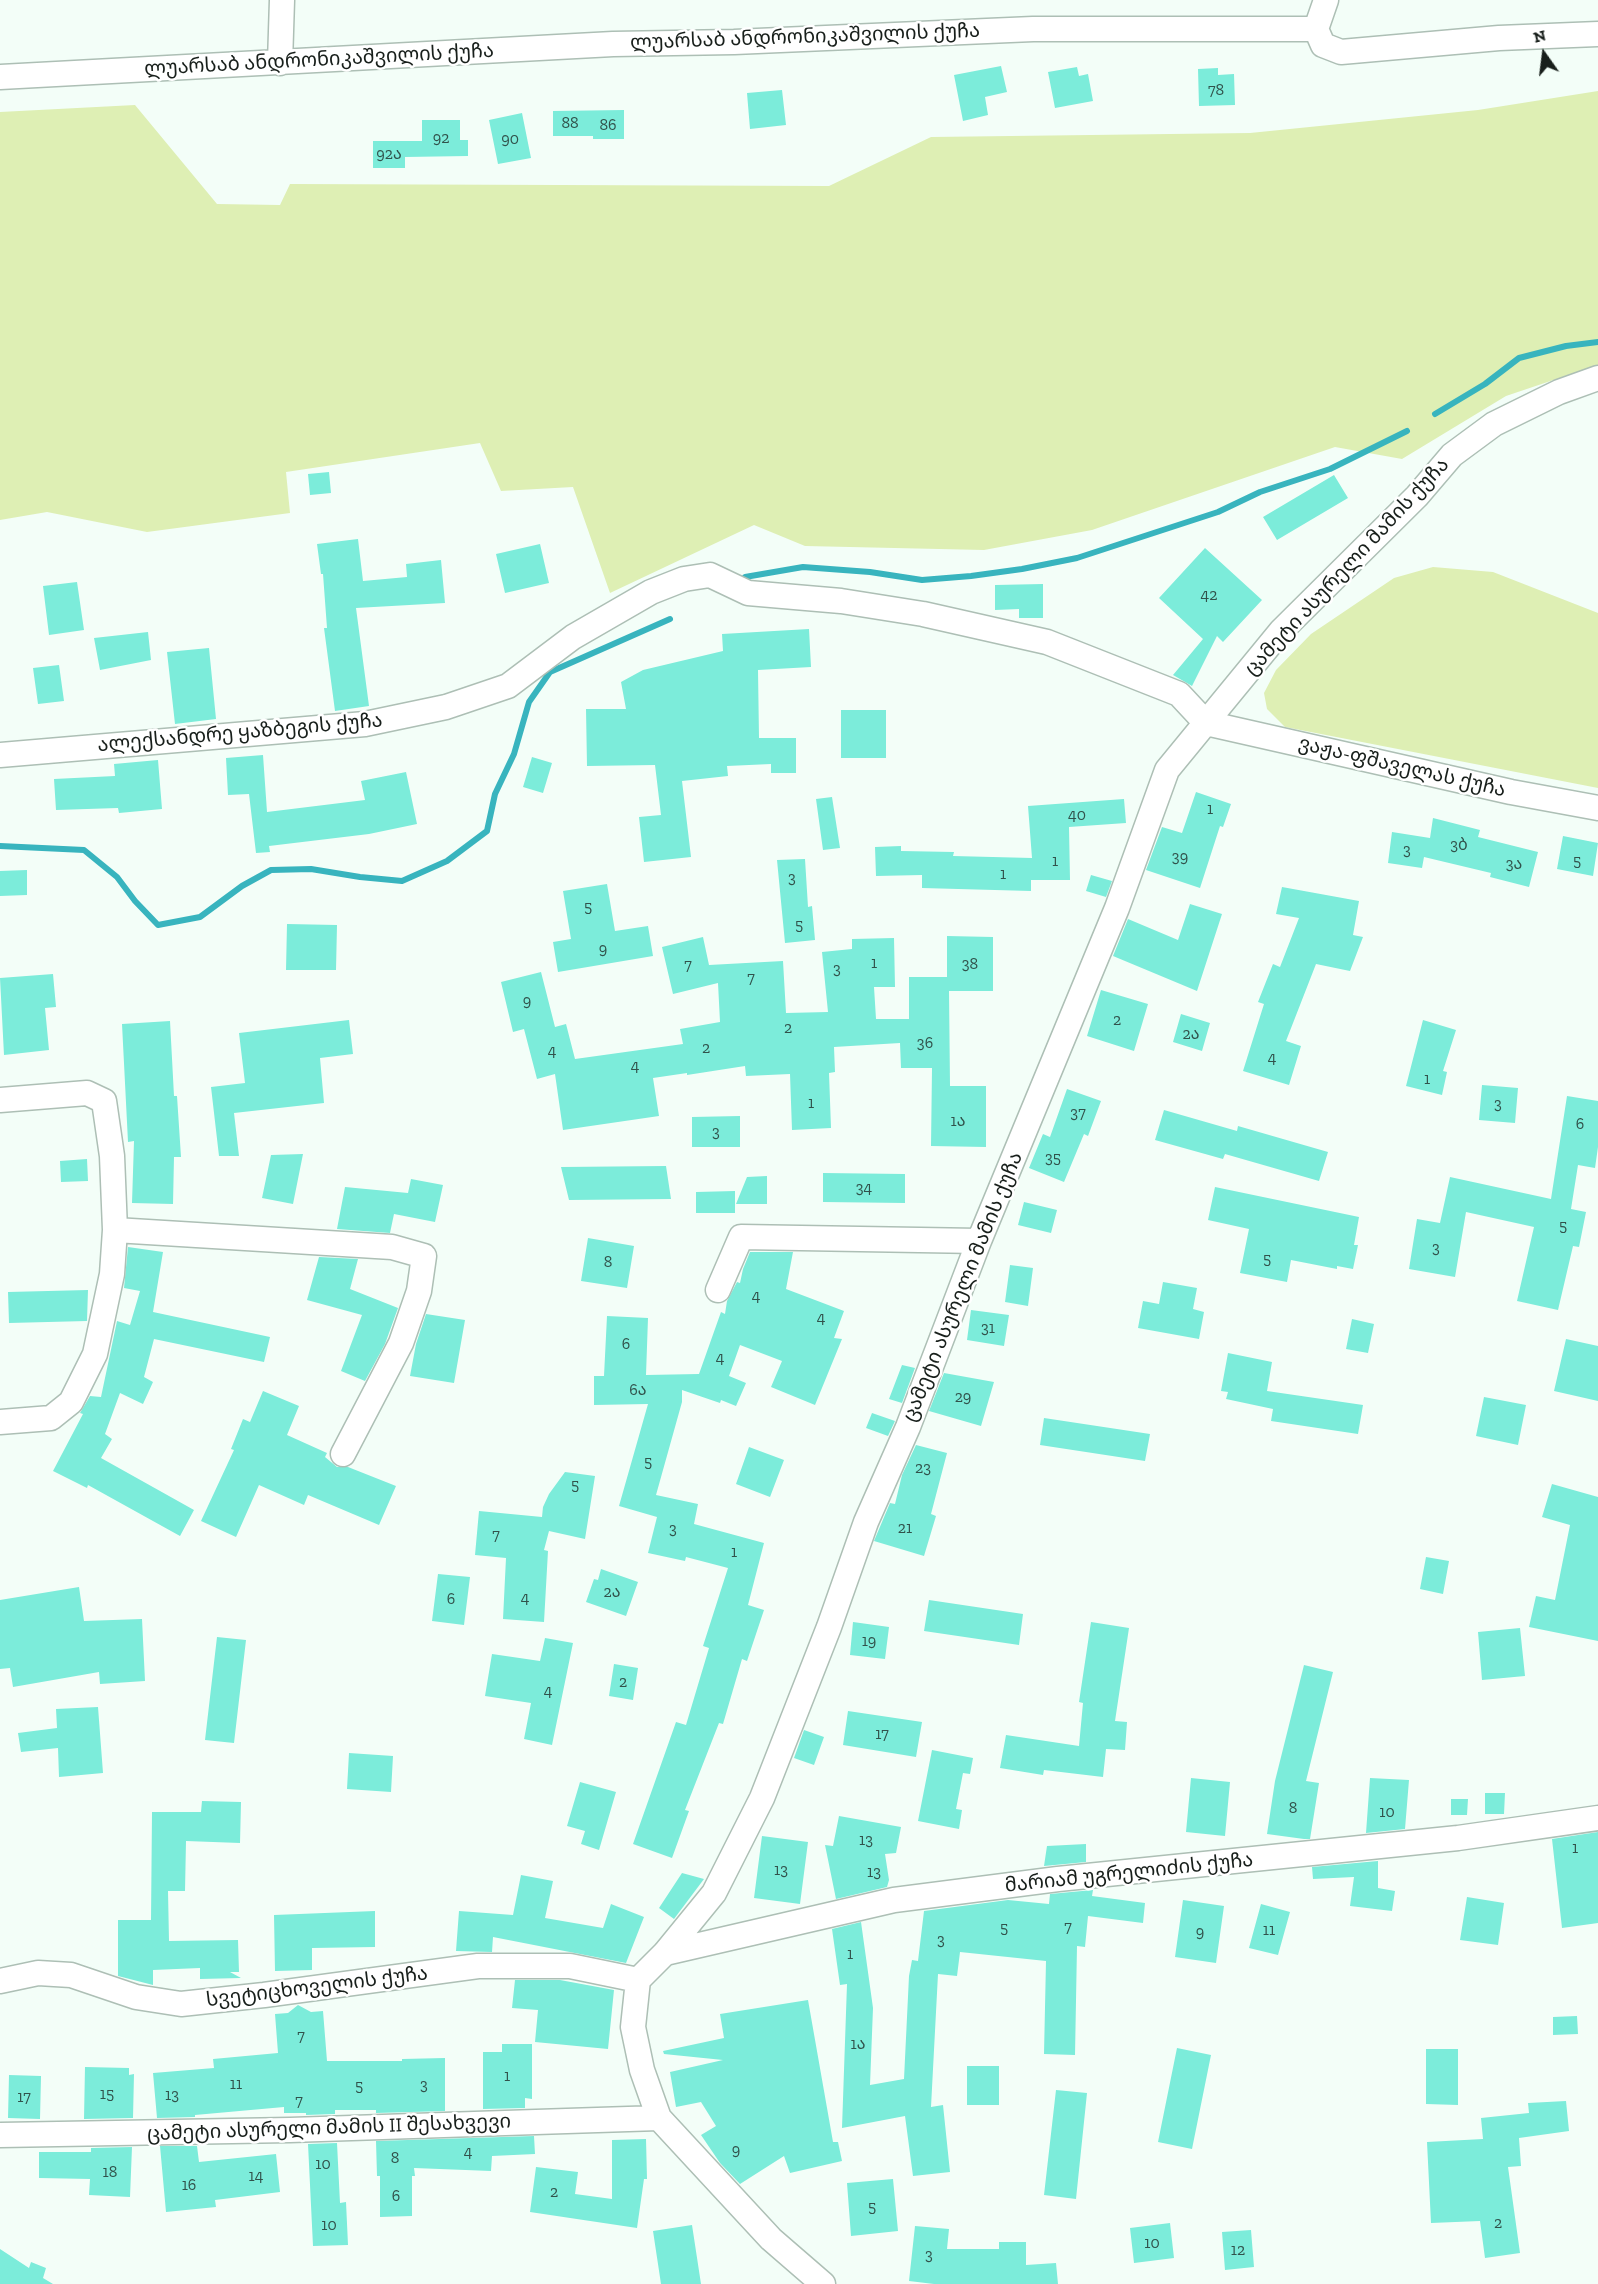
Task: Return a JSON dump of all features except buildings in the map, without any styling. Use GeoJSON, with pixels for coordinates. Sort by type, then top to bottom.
{"type":"FeatureCollection","features":[{"type":"Feature","properties":{"kind":"street"},"geometry":{"type":"LineString","coordinates":[[280,63],[282,0]]}},
{"type":"Feature","properties":{"kind":"street"},"geometry":{"type":"LineString","coordinates":[[1326,0],[1316,29],[1323,45],[1341,52],[1500,39],[1598,34]]}},
{"type":"Feature","properties":{"kind":"street","name":"ლუარსაბ ანდრონიკაშვილის ქუჩა"},"geometry":{"type":"LineString","coordinates":[[0,77],[613,44],[735,42],[1010,30],[1316,29]]}},
{"type":"Feature","properties":{"kind":"street","name":"ცამეტი ასურელი მამის ქუჩა"},"geometry":{"type":"LineString","coordinates":[[638,1980],[665,1953],[714,1893],[762,1798],[829,1628],[866,1522],[908,1426],[979,1241],[1117,908],[1167,770],[1281,631],[1417,496],[1452,455],[1494,424],[1559,392],[1597,385]]}},
{"type":"Feature","properties":{"kind":"street","name":"ალექსანდრე ყაზბეგის ქუჩა"},"geometry":{"type":"LineString","coordinates":[[0,754],[364,724],[446,707],[508,686],[573,637],[651,592],[684,579],[710,575],[748,593],[841,601],[900,610],[1047,642],[1179,694],[1206,723]]}},
{"type":"Feature","properties":{"kind":"street","name":"ვაჟა-ფშაველას ქუჩა"},"geometry":{"type":"LineString","coordinates":[[1206,723],[1532,797],[1598,808]]}},
{"type":"Feature","properties":{"kind":"street"},"geometry":{"type":"LineString","coordinates":[[0,1100],[87,1093],[104,1101],[112,1156],[115,1230],[112,1274],[95,1354],[72,1402],[51,1418],[0,1422]]}},
{"type":"Feature","properties":{"kind":"street"},"geometry":{"type":"LineString","coordinates":[[115,1230],[392,1247],[424,1256],[419,1291],[401,1342],[343,1454]]}},
{"type":"Feature","properties":{"kind":"street"},"geometry":{"type":"LineString","coordinates":[[718,1290],[741,1237],[979,1241]]}},
{"type":"Feature","properties":{"kind":"street","name":"მარიამ უგრელიძის ქუჩა"},"geometry":{"type":"LineString","coordinates":[[665,1953],[894,1900],[1058,1879],[1458,1838],[1598,1818]]}},
{"type":"Feature","properties":{"kind":"street","name":"სვეტიცხოველის ქუჩა"},"geometry":{"type":"LineString","coordinates":[[0,1981],[38,1973],[72,1975],[136,1997],[180,2004],[478,1966],[570,1966],[638,1980]]}},
{"type":"Feature","properties":{"kind":"street"},"geometry":{"type":"LineString","coordinates":[[638,1980],[633,2027],[642,2070],[659,2118],[771,2239],[823,2284]]}},
{"type":"Feature","properties":{"kind":"street","name":"ცამეტი ასურელი მამის II შესახვევი"},"geometry":{"type":"LineString","coordinates":[[0,2135],[290,2130],[659,2118]]}},
{"type":"Feature","properties":{"kind":"green space"},"geometry":{"type":"Polygon","coordinates":[[[1598,91],[1598,365],[1506,396],[1402,459],[1335,447],[1092,530],[984,550],[805,546],[754,525],[610,593],[573,487],[501,491],[480,443],[286,472],[290,513],[147,532],[47,512],[0,520],[0,112],[135,105],[217,204],[280,205],[290,184],[829,186],[931,137],[1250,133],[1478,110],[1598,91]]]}},
{"type":"Feature","properties":{"kind":"green space"},"geometry":{"type":"Polygon","coordinates":[[[1433,567],[1493,572],[1598,613],[1598,788],[1285,727],[1267,709],[1264,693],[1276,670],[1311,634],[1394,578],[1433,567]]]}},
{"type":"Feature","properties":{"kind":"waterway"},"geometry":{"type":"LineString","coordinates":[[1435,414],[1485,384],[1519,358],[1566,346],[1598,342]]}},
{"type":"Feature","properties":{"kind":"waterway"},"geometry":{"type":"LineString","coordinates":[[745,577],[803,567],[870,572],[922,580],[1022,569],[1077,558],[1218,512],[1260,492],[1330,469],[1407,431]]}},
{"type":"Feature","properties":{"kind":"waterway"},"geometry":{"type":"LineString","coordinates":[[0,846],[84,850],[117,877],[135,901],[158,925],[200,917],[242,886],[271,870],[311,869],[402,881],[447,861],[487,831],[495,794],[514,754],[529,702],[550,672],[670,619]]}}]}
